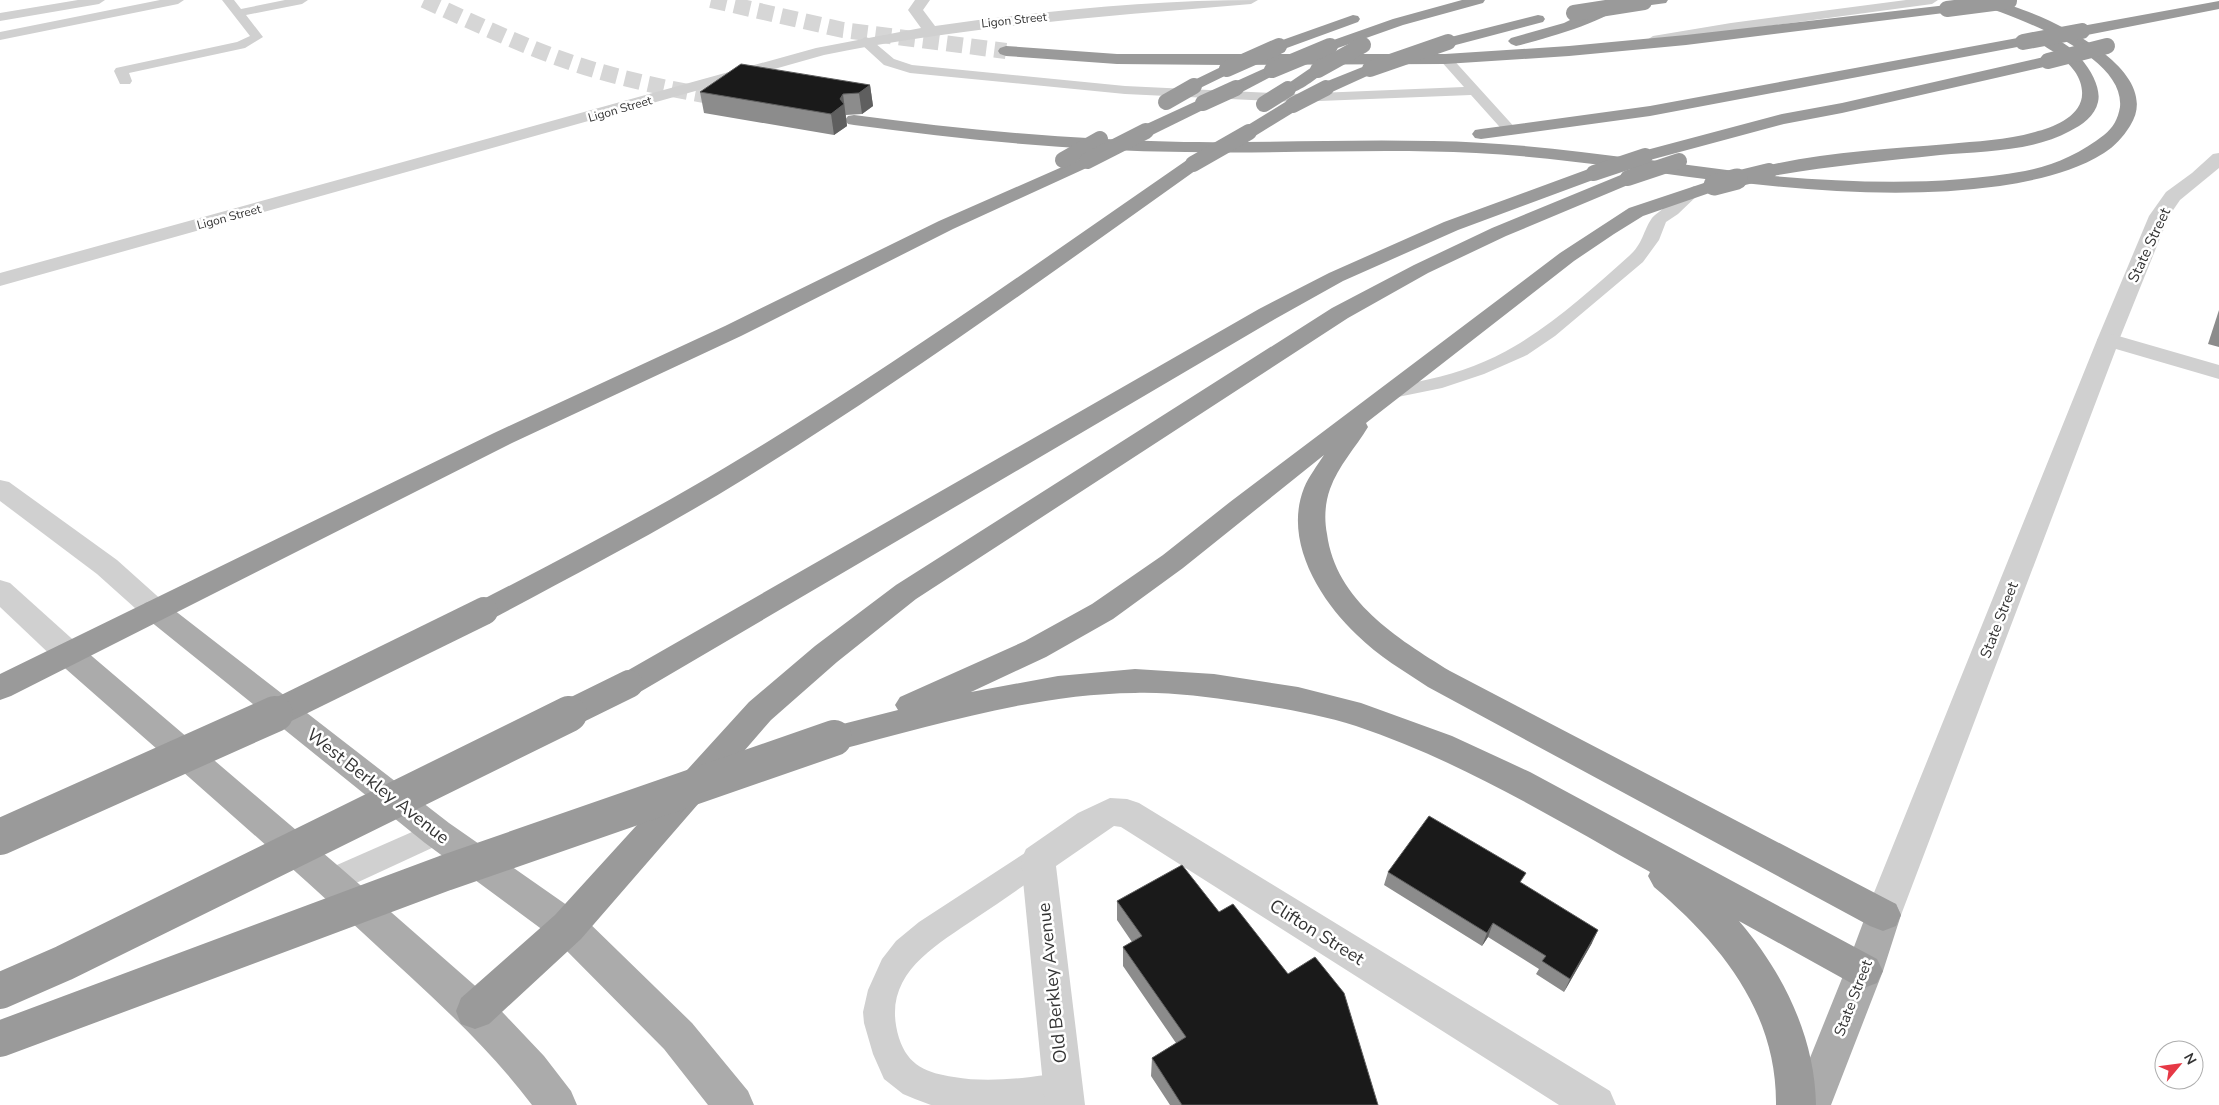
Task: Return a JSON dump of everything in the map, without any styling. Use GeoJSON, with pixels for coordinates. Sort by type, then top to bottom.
{"type":"FeatureCollection","features":[{"type":"Feature","properties":{"kind":"highway"},"geometry":{"type":"LineString","coordinates":[[0,688],[503,438],[733,331],[946,225],[1087,161],[1236,88],[1266,65],[1330,46],[1398,22],[1478,0]]}},
{"type":"Feature","properties":{"kind":"highway"},"geometry":{"type":"LineString","coordinates":[[1266,65],[1490,46],[1563,30],[1583,22],[1620,0]]}},
{"type":"Feature","properties":{"kind":"highway"},"geometry":{"type":"LineString","coordinates":[[1193,164],[1222,132],[1264,104],[1326,88],[1370,69],[1448,42],[1514,24],[1661,0]]}},
{"type":"Feature","properties":{"kind":"highway"},"geometry":{"type":"LineString","coordinates":[[854,120],[965,135],[1082,144],[1230,148],[1340,145],[1495,148],[1764,179],[1817,184],[1895,187],[1960,185],[2029,175],[2068,164],[2097,151],[2107,143],[2125,124],[2129,104],[2123,83],[2109,66],[2084,46],[2064,34],[2027,17],[1980,0]]}},
{"type":"Feature","properties":{"kind":"highway"},"geometry":{"type":"LineString","coordinates":[[1006,51],[1266,65],[1445,59],[1609,48],[1947,4],[2013,0]]}},
{"type":"Feature","properties":{"kind":"highway"},"geometry":{"type":"LineString","coordinates":[[0,1039],[444,873],[834,738],[983,674],[1062,634],[1139,586],[1567,257],[1636,212],[1704,188],[1769,171],[1817,163],[2016,141],[2064,127],[2076,120],[2087,109],[2092,97],[2090,84],[2071,58],[2032,33],[1992,15],[1947,4]]}},
{"type":"Feature","properties":{"kind":"highway"},"geometry":{"type":"LineString","coordinates":[[1340,145],[1511,132],[1660,109],[2219,5]]}},
{"type":"Feature","properties":{"kind":"highway"},"geometry":{"type":"LineString","coordinates":[[0,837],[230,735],[344,681],[484,612],[589,556],[743,468],[928,348],[1193,164],[1249,132],[1291,97],[1318,70],[1363,46],[1453,7]]}},
{"type":"Feature","properties":{"kind":"highway"},"geometry":{"type":"LineString","coordinates":[[946,225],[1227,69],[1279,46],[1364,15]]}},
{"type":"Feature","properties":{"kind":"highway"},"geometry":{"type":"LineString","coordinates":[[2171,29],[2219,18]]}},
{"type":"Feature","properties":{"kind":"highway"},"geometry":{"type":"LineString","coordinates":[[0,991],[64,963],[629,684],[849,558],[1142,385],[1336,277],[1451,226],[1645,156],[1782,119],[1842,108],[2048,61],[2125,41]]}},
{"type":"Feature","properties":{"kind":"highway"},"geometry":{"type":"LineString","coordinates":[[476,1011],[568,927],[760,712],[826,654],[906,592],[1340,313],[1421,269],[1499,232],[1628,178],[1798,126],[1842,108]]}},
{"type":"Feature","properties":{"kind":"highway"},"geometry":{"type":"LineString","coordinates":[[1377,402],[1318,488],[1311,514],[1315,549],[1332,586],[1358,620],[1396,652],[1439,679],[1883,915]]}},
{"type":"Feature","properties":{"kind":"highway"},"geometry":{"type":"LineString","coordinates":[[834,738],[994,698],[1058,688],[1135,682],[1214,686],[1274,694],[1352,713],[1441,745],[1518,782],[1864,971]]}},
{"type":"Feature","properties":{"kind":"highway"},"geometry":{"type":"LineString","coordinates":[[1612,834],[1708,912],[1748,960],[1766,989],[1781,1024],[1795,1073],[1796,1105]]}},
{"type":"Feature","properties":{"kind":"main road","name":"West Berkley Avenue"},"geometry":{"type":"LineString","coordinates":[[155,610],[437,833],[568,927],[678,1036],[734,1105]]}},
{"type":"Feature","properties":{"kind":"main road"},"geometry":{"type":"LineString","coordinates":[[69,654],[331,881],[476,1011],[530,1070],[557,1105]]}},
{"type":"Feature","properties":{"kind":"main road","name":"State Street"},"geometry":{"type":"LineString","coordinates":[[1811,1105],[1864,971],[1883,915]]}},
{"type":"Feature","properties":{"kind":"street"},"geometry":{"type":"LineString","coordinates":[[923,0],[916,10],[931,30]]}},
{"type":"Feature","properties":{"kind":"street","name":"Ligon Street"},"geometry":{"type":"LineString","coordinates":[[0,280],[822,51],[865,41],[931,30],[1027,18],[1251,0]]}},
{"type":"Feature","properties":{"kind":"street","name":"State Street"},"geometry":{"type":"LineString","coordinates":[[1883,915],[2108,340],[2159,216],[2173,196],[2219,158]]}},
{"type":"Feature","properties":{"kind":"street"},"geometry":{"type":"LineString","coordinates":[[2194,180],[2219,185]]}},
{"type":"Feature","properties":{"kind":"street"},"geometry":{"type":"LineString","coordinates":[[2108,340],[2219,372]]}},
{"type":"Feature","properties":{"kind":"street","name":"West Berkley Avenue"},"geometry":{"type":"LineString","coordinates":[[0,488],[106,567],[155,610]]}},
{"type":"Feature","properties":{"kind":"street"},"geometry":{"type":"LineString","coordinates":[[0,590],[69,654]]}},
{"type":"Feature","properties":{"kind":"street","name":"Clifton Street"},"geometry":{"type":"LineString","coordinates":[[1038,860],[1090,823],[1110,812],[1127,813],[1596,1105]]}},
{"type":"Feature","properties":{"kind":"street","name":"Old Berkley Avenue"},"geometry":{"type":"LineString","coordinates":[[1038,860],[1064,1097]]}},
{"type":"Feature","properties":{"kind":"lane"},"geometry":{"type":"LineString","coordinates":[[0,17],[84,1],[99,0]]}},
{"type":"Feature","properties":{"kind":"lane"},"geometry":{"type":"LineString","coordinates":[[0,36],[178,0]]}},
{"type":"Feature","properties":{"kind":"lane"},"geometry":{"type":"LineString","coordinates":[[125,81],[121,71],[241,45],[257,37],[228,0]]}},
{"type":"Feature","properties":{"kind":"lane"},"geometry":{"type":"LineString","coordinates":[[240,13],[302,0]]}},
{"type":"Feature","properties":{"kind":"lane"},"geometry":{"type":"LineString","coordinates":[[1609,48],[1731,27],[1927,1]]}},
{"type":"Feature","properties":{"kind":"lane"},"geometry":{"type":"LineString","coordinates":[[865,41],[888,62],[910,69],[1116,89],[1294,98],[1475,91]]}},
{"type":"Feature","properties":{"kind":"lane"},"geometry":{"type":"LineString","coordinates":[[1445,59],[1511,132]]}},
{"type":"Feature","properties":{"kind":"lane"},"geometry":{"type":"LineString","coordinates":[[1377,402],[1477,370],[1520,351],[1549,332],[1638,258],[1651,240],[1659,219],[1704,188]]}},
{"type":"Feature","properties":{"kind":"lane"},"geometry":{"type":"LineString","coordinates":[[331,881],[437,833]]}},
{"type":"Feature","properties":{"kind":"lane"},"geometry":{"type":"LineString","coordinates":[[1038,860],[929,933],[908,950],[890,973],[878,1011],[880,1029],[887,1051],[899,1072],[918,1086],[942,1095],[966,1099],[1064,1097]]}},
{"type":"Feature","properties":{"kind":"building"},"geometry":{"type":"Polygon","coordinates":[[[741,64],[870,85],[859,93],[843,94],[840,99],[844,104],[831,114],[700,92],[741,64]]]}},
{"type":"Feature","properties":{"kind":"building"},"geometry":{"type":"Polygon","coordinates":[[[1429,816],[1526,873],[1520,882],[1598,930],[1570,979],[1542,961],[1546,956],[1493,923],[1487,933],[1388,872],[1429,816]]]}},
{"type":"Feature","properties":{"kind":"building"},"geometry":{"type":"Polygon","coordinates":[[[1182,865],[1219,912],[1233,904],[1288,974],[1315,957],[1344,993],[1378,1105],[1182,1105],[1152,1058],[1186,1037],[1123,947],[1142,936],[1117,901],[1182,865]]]}},
{"type":"Feature","properties":{"kind":"tunnel"},"geometry":{"type":"LineString","coordinates":[[424,0],[511,39],[585,67],[650,84],[738,101]]}},
{"type":"Feature","properties":{"kind":"tunnel"},"geometry":{"type":"LineString","coordinates":[[711,0],[843,30],[1006,51]]}}]}
